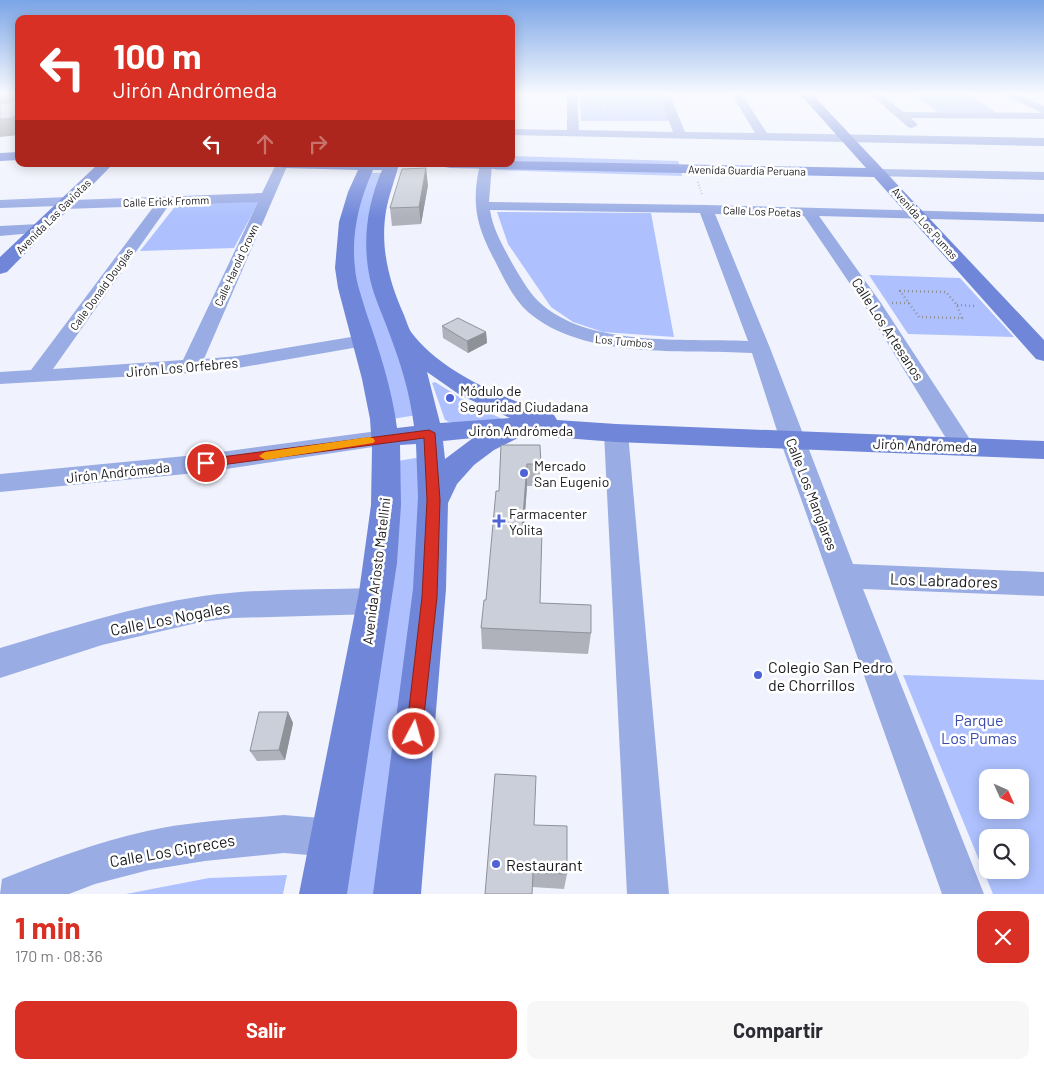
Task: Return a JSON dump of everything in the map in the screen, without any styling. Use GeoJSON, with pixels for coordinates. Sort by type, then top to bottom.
{"type":"FeatureCollection","features":[{"type":"Feature","properties":{"kind":"street"},"geometry":{"type":"LineString","coordinates":[[665,135],[1044,142]]}},
{"type":"Feature","properties":{"kind":"street","name":"Avenida Los Pumas"},"geometry":{"type":"LineString","coordinates":[[843,135],[1044,354]]}},
{"type":"Feature","properties":{"kind":"street"},"geometry":{"type":"LineString","coordinates":[[924,135],[931,140]]}},
{"type":"Feature","properties":{"kind":"street"},"geometry":{"type":"LineString","coordinates":[[0,157],[15,156]]}},
{"type":"Feature","properties":{"kind":"street"},"geometry":{"type":"LineString","coordinates":[[0,163],[15,163]]}},
{"type":"Feature","properties":{"kind":"street","name":"Avenida Guardia Peruana"},"geometry":{"type":"LineString","coordinates":[[515,165],[1044,176]]}},
{"type":"Feature","properties":{"kind":"street","name":"Avenida Las Gaviotas"},"geometry":{"type":"LineString","coordinates":[[0,268],[103,167]]}},
{"type":"Feature","properties":{"kind":"street","name":"Calle Harold Crown"},"geometry":{"type":"LineString","coordinates":[[190,367],[282,167]]}},
{"type":"Feature","properties":{"kind":"street","name":"Avenida Ariosto Matellini"},"geometry":{"type":"LineString","coordinates":[[323,894],[375,601],[386,494],[385,438],[376,384],[347,284],[345,237],[353,197],[383,167]]}},
{"type":"Feature","properties":{"kind":"street"},"geometry":{"type":"LineString","coordinates":[[385,167],[374,231],[377,266],[385,296],[402,334],[422,397],[429,433],[434,500],[430,597],[397,894]]}},
{"type":"Feature","properties":{"kind":"street","name":"Los Tumbos"},"geometry":{"type":"LineString","coordinates":[[485,167],[481,184],[481,206],[491,239],[521,292],[541,313],[562,325],[590,337],[615,341],[760,348]]}},
{"type":"Feature","properties":{"kind":"street","name":"Calle Erick Fromm"},"geometry":{"type":"LineString","coordinates":[[0,204],[268,197]]}},
{"type":"Feature","properties":{"kind":"street","name":"Calle Donald Douglas"},"geometry":{"type":"LineString","coordinates":[[37,376],[165,201]]}},
{"type":"Feature","properties":{"kind":"street","name":"Calle Los Poetas"},"geometry":{"type":"LineString","coordinates":[[481,206],[706,209],[1044,218]]}},
{"type":"Feature","properties":{"kind":"street","name":"Calle Los Manglares"},"geometry":{"type":"LineString","coordinates":[[706,209],[760,348],[792,440],[963,894]]}},
{"type":"Feature","properties":{"kind":"street","name":"Calle Los Artesanos"},"geometry":{"type":"LineString","coordinates":[[810,213],[872,303],[963,447]]}},
{"type":"Feature","properties":{"kind":"street"},"geometry":{"type":"LineString","coordinates":[[1023,218],[1044,236]]}},
{"type":"Feature","properties":{"kind":"street"},"geometry":{"type":"LineString","coordinates":[[0,231],[39,229]]}},
{"type":"Feature","properties":{"kind":"street"},"geometry":{"type":"LineString","coordinates":[[402,334],[427,361],[464,386],[513,410],[570,428]]}},
{"type":"Feature","properties":{"kind":"street","name":"Jirón Los Orfebres"},"geometry":{"type":"LineString","coordinates":[[0,378],[190,367],[238,362],[362,341]]}},
{"type":"Feature","properties":{"kind":"street"},"geometry":{"type":"LineString","coordinates":[[434,500],[445,477],[462,458],[485,442],[525,426]]}},
{"type":"Feature","properties":{"kind":"street","name":"Jirón Andrómeda"},"geometry":{"type":"LineString","coordinates":[[0,483],[206,463],[429,433],[525,426],[616,433],[1044,450]]}},
{"type":"Feature","properties":{"kind":"street"},"geometry":{"type":"LineString","coordinates":[[616,433],[648,894]]}},
{"type":"Feature","properties":{"kind":"street","name":"Los Labradores"},"geometry":{"type":"LineString","coordinates":[[844,576],[1044,584]]}},
{"type":"Feature","properties":{"kind":"street","name":"Calle Los Nogales"},"geometry":{"type":"LineString","coordinates":[[0,663],[102,631],[201,609],[232,605],[375,601]]}},
{"type":"Feature","properties":{"kind":"street","name":"Calle Los Cipreces"},"geometry":{"type":"LineString","coordinates":[[17,894],[95,864],[149,850],[204,841],[284,834],[333,838]]}},
{"type":"Feature","properties":{"kind":"path"},"geometry":{"type":"LineString","coordinates":[[694,168],[706,209]]}},
{"type":"Feature","properties":{"kind":"path"},"geometry":{"type":"LineString","coordinates":[[900,291],[919,292],[946,292],[957,305],[962,318],[919,317],[900,291]]}},
{"type":"Feature","properties":{"kind":"green space"},"geometry":{"type":"Polygon","coordinates":[[[515,156],[678,161],[680,166],[515,161],[515,156]]]}},
{"type":"Feature","properties":{"kind":"green space"},"geometry":{"type":"Polygon","coordinates":[[[515,166],[681,170],[682,176],[495,170],[496,167],[515,166]]]}},
{"type":"Feature","properties":{"kind":"green space"},"geometry":{"type":"Polygon","coordinates":[[[368,173],[383,173],[371,204],[417,415],[392,419],[353,272],[353,220],[368,173]]]}},
{"type":"Feature","properties":{"kind":"green space"},"geometry":{"type":"Polygon","coordinates":[[[259,201],[234,248],[140,251],[177,204],[259,201]]]}},
{"type":"Feature","properties":{"kind":"green space"},"geometry":{"type":"Polygon","coordinates":[[[497,212],[651,213],[674,337],[603,332],[573,322],[551,307],[508,244],[497,212]]]}},
{"type":"Feature","properties":{"kind":"green space"},"geometry":{"type":"Polygon","coordinates":[[[869,275],[960,278],[1014,337],[908,334],[869,275]]]}},
{"type":"Feature","properties":{"kind":"green space"},"geometry":{"type":"Polygon","coordinates":[[[435,382],[474,406],[511,423],[449,422],[445,420],[432,383],[435,382]]]}},
{"type":"Feature","properties":{"kind":"green space"},"geometry":{"type":"Polygon","coordinates":[[[422,457],[424,494],[380,894],[338,894],[397,461],[422,457]]]}},
{"type":"Feature","properties":{"kind":"green space","name":"Parque Los Pumas"},"geometry":{"type":"Polygon","coordinates":[[[903,675],[1044,680],[1044,894],[993,894],[987,879],[1029,879],[1029,829],[979,829],[979,860],[903,675]]]}},
{"type":"Feature","properties":{"kind":"green space"},"geometry":{"type":"Polygon","coordinates":[[[287,875],[283,894],[126,894],[209,878],[287,875]]]}},
{"type":"Feature","properties":{"kind":"building"},"geometry":{"type":"Polygon","coordinates":[[[426,168],[419,207],[390,208],[402,169],[426,168]]]}},
{"type":"Feature","properties":{"kind":"building"},"geometry":{"type":"Polygon","coordinates":[[[458,318],[486,332],[467,341],[442,326],[458,318]]]}},
{"type":"Feature","properties":{"kind":"building"},"geometry":{"type":"Polygon","coordinates":[[[501,445],[540,445],[541,464],[527,464],[522,530],[542,530],[540,603],[591,605],[591,633],[481,628],[484,600],[486,600],[496,491],[499,491],[501,445]]]}},
{"type":"Feature","properties":{"kind":"building"},"geometry":{"type":"Polygon","coordinates":[[[259,712],[288,712],[279,750],[250,751],[259,712]]]}},
{"type":"Feature","properties":{"kind":"building"},"geometry":{"type":"Polygon","coordinates":[[[495,774],[536,776],[534,825],[567,826],[567,874],[533,873],[532,894],[485,894],[495,774]]]}},
{"type":"Feature","properties":{"kind":"slow traffic"},"geometry":{"type":"LineString","coordinates":[[265,456],[369,441]]}},
{"type":"Feature","properties":{"kind":"place","name":"Módulo de Seguridad Ciudadana"},"geometry":{"type":"Point","coordinates":[450,398]}},
{"type":"Feature","properties":{"kind":"place","name":"Mercado San Eugenio"},"geometry":{"type":"Point","coordinates":[524,473]}},
{"type":"Feature","properties":{"kind":"place","name":"Farmacenter Yolita"},"geometry":{"type":"Point","coordinates":[499,521]}},
{"type":"Feature","properties":{"kind":"place","name":"Colegio San Pedro de Chorrillos"},"geometry":{"type":"Point","coordinates":[758,675]}},
{"type":"Feature","properties":{"kind":"place","name":"Restaurant"},"geometry":{"type":"Point","coordinates":[496,864]}},
{"type":"Feature","properties":{"kind":"route"},"geometry":{"type":"LineString","coordinates":[[206,463],[429,433],[434,500],[430,597],[414,734]]}}]}
